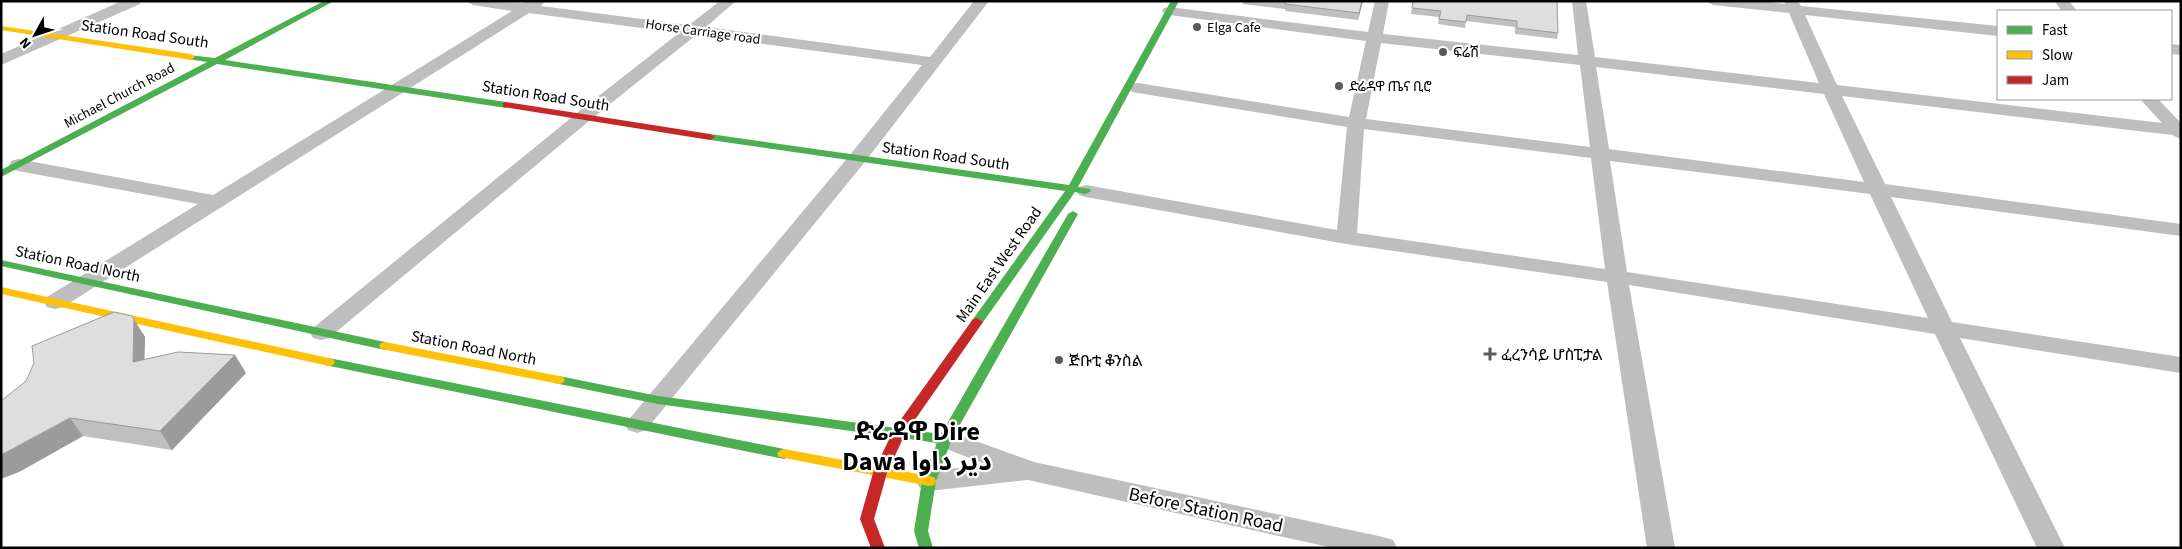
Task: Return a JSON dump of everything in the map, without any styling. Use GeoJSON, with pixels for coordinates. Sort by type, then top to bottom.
{"type":"FeatureCollection","features":[{"type":"Feature","properties":{"kind":"main road","name":"Michael Church Road"},"geometry":{"type":"LineString","coordinates":[[10,169],[330,1]]}},
{"type":"Feature","properties":{"kind":"main road"},"geometry":{"type":"LineString","coordinates":[[1108,148],[1178,6]]}},
{"type":"Feature","properties":{"kind":"main road","name":"Main East West Road"},"geometry":{"type":"LineString","coordinates":[[926,548],[920,531],[929,481],[945,439],[1083,188],[1178,6]]}},
{"type":"Feature","properties":{"kind":"main road","name":"Station Road South"},"geometry":{"type":"LineString","coordinates":[[1,28],[857,159],[1083,188]]}},
{"type":"Feature","properties":{"kind":"main road","name":"Main East West Road"},"geometry":{"type":"LineString","coordinates":[[878,548],[867,519],[880,473],[899,432],[1083,188]]}},
{"type":"Feature","properties":{"kind":"main road","name":"Station Road North"},"geometry":{"type":"LineString","coordinates":[[1,263],[321,333],[658,400],[945,439]]}},
{"type":"Feature","properties":{"kind":"main road"},"geometry":{"type":"LineString","coordinates":[[1,290],[259,348],[880,473],[929,481]]}},
{"type":"Feature","properties":{"kind":"street"},"geometry":{"type":"LineString","coordinates":[[1,60],[135,1]]}},
{"type":"Feature","properties":{"kind":"street","name":"Horse Carriage road"},"geometry":{"type":"LineString","coordinates":[[473,1],[533,5],[694,30],[933,62]]}},
{"type":"Feature","properties":{"kind":"street"},"geometry":{"type":"LineString","coordinates":[[321,333],[583,117],[728,1]]}},
{"type":"Feature","properties":{"kind":"street"},"geometry":{"type":"LineString","coordinates":[[637,424],[857,159],[982,1]]}},
{"type":"Feature","properties":{"kind":"street"},"geometry":{"type":"LineString","coordinates":[[1346,238],[1356,123],[1382,1]]}},
{"type":"Feature","properties":{"kind":"street"},"geometry":{"type":"LineString","coordinates":[[1579,1],[1617,277],[1661,548]]}},
{"type":"Feature","properties":{"kind":"street"},"geometry":{"type":"LineString","coordinates":[[1713,1],[1793,5],[1997,31]]}},
{"type":"Feature","properties":{"kind":"street"},"geometry":{"type":"LineString","coordinates":[[55,302],[533,5]]}},
{"type":"Feature","properties":{"kind":"street"},"geometry":{"type":"LineString","coordinates":[[1793,5],[1877,189],[2051,548]]}},
{"type":"Feature","properties":{"kind":"street"},"geometry":{"type":"LineString","coordinates":[[1178,6],[1375,38],[1830,89],[2180,132]]}},
{"type":"Feature","properties":{"kind":"street"},"geometry":{"type":"LineString","coordinates":[[1138,88],[1356,123],[1600,153],[2181,230]]}},
{"type":"Feature","properties":{"kind":"street"},"geometry":{"type":"LineString","coordinates":[[2150,100],[2180,132]]}},
{"type":"Feature","properties":{"kind":"street"},"geometry":{"type":"LineString","coordinates":[[10,169],[218,202]]}},
{"type":"Feature","properties":{"kind":"street"},"geometry":{"type":"LineString","coordinates":[[1083,188],[1346,238],[1617,277],[2181,365]]}},
{"type":"Feature","properties":{"kind":"street","name":"Before Station Road"},"geometry":{"type":"LineString","coordinates":[[945,439],[1030,470],[1383,548]]}},
{"type":"Feature","properties":{"kind":"street","name":"Before Station Road"},"geometry":{"type":"LineString","coordinates":[[929,481],[1030,470]]}},
{"type":"Feature","properties":{"kind":"building"},"geometry":{"type":"Polygon","coordinates":[[[1276,1],[1362,1],[1359,13],[1285,4],[1286,2],[1276,1]]]}},
{"type":"Feature","properties":{"kind":"building"},"geometry":{"type":"Polygon","coordinates":[[[1413,1],[1557,1],[1558,33],[1517,28],[1517,21],[1467,15],[1466,22],[1439,19],[1441,11],[1412,8],[1413,1]]]}},
{"type":"Feature","properties":{"kind":"building"},"geometry":{"type":"Polygon","coordinates":[[[114,312],[132,316],[134,319],[133,362],[178,352],[235,355],[160,431],[70,418],[1,455],[1,401],[26,381],[34,363],[32,346],[114,312]]]}},
{"type":"Feature","properties":{"kind":"traffic: fast"},"geometry":{"type":"LineString","coordinates":[[1,174],[330,1]]}},
{"type":"Feature","properties":{"kind":"traffic: fast"},"geometry":{"type":"LineString","coordinates":[[977,322],[1072,189],[1175,1]]}},
{"type":"Feature","properties":{"kind":"traffic: fast"},"geometry":{"type":"LineString","coordinates":[[191,57],[506,105]]}},
{"type":"Feature","properties":{"kind":"traffic: fast"},"geometry":{"type":"LineString","coordinates":[[710,137],[1086,191]]}},
{"type":"Feature","properties":{"kind":"traffic: fast"},"geometry":{"type":"LineString","coordinates":[[926,548],[921,531],[929,481],[945,439],[1073,214]]}},
{"type":"Feature","properties":{"kind":"traffic: fast"},"geometry":{"type":"LineString","coordinates":[[1,263],[385,346]]}},
{"type":"Feature","properties":{"kind":"traffic: fast"},"geometry":{"type":"LineString","coordinates":[[329,362],[784,454]]}},
{"type":"Feature","properties":{"kind":"traffic: fast"},"geometry":{"type":"LineString","coordinates":[[559,380],[658,400],[945,439]]}},
{"type":"Feature","properties":{"kind":"traffic: slow"},"geometry":{"type":"LineString","coordinates":[[1,28],[191,57]]}},
{"type":"Feature","properties":{"kind":"traffic: slow"},"geometry":{"type":"LineString","coordinates":[[1,290],[329,362]]}},
{"type":"Feature","properties":{"kind":"traffic: slow"},"geometry":{"type":"LineString","coordinates":[[385,346],[559,380]]}},
{"type":"Feature","properties":{"kind":"traffic: slow"},"geometry":{"type":"LineString","coordinates":[[784,454],[929,481]]}},
{"type":"Feature","properties":{"kind":"traffic: jam"},"geometry":{"type":"LineString","coordinates":[[506,105],[710,137]]}},
{"type":"Feature","properties":{"kind":"traffic: jam"},"geometry":{"type":"LineString","coordinates":[[878,548],[867,519],[880,473],[899,432],[977,322]]}},
{"type":"Feature","properties":{"kind":"place","name":"Elga Cafe"},"geometry":{"type":"Point","coordinates":[1197,27]}},
{"type":"Feature","properties":{"kind":"place","name":"ፍሬሽ"},"geometry":{"type":"Point","coordinates":[1443,52]}},
{"type":"Feature","properties":{"kind":"place","name":"ድሬዳዋ ጤና ቢሮ"},"geometry":{"type":"Point","coordinates":[1339,86]}},
{"type":"Feature","properties":{"kind":"place","name":"ፈረንሳይ ሆስፒታል"},"geometry":{"type":"Point","coordinates":[1490,354]}},
{"type":"Feature","properties":{"kind":"place","name":"ጅቡቲ ቆንስል"},"geometry":{"type":"Point","coordinates":[1059,360]}},
{"type":"Feature","properties":{"kind":"district","name":"ድሬዳዋ Dire Dawa دير داوا"},"geometry":{"type":"Point","coordinates":[917,446]}}]}
